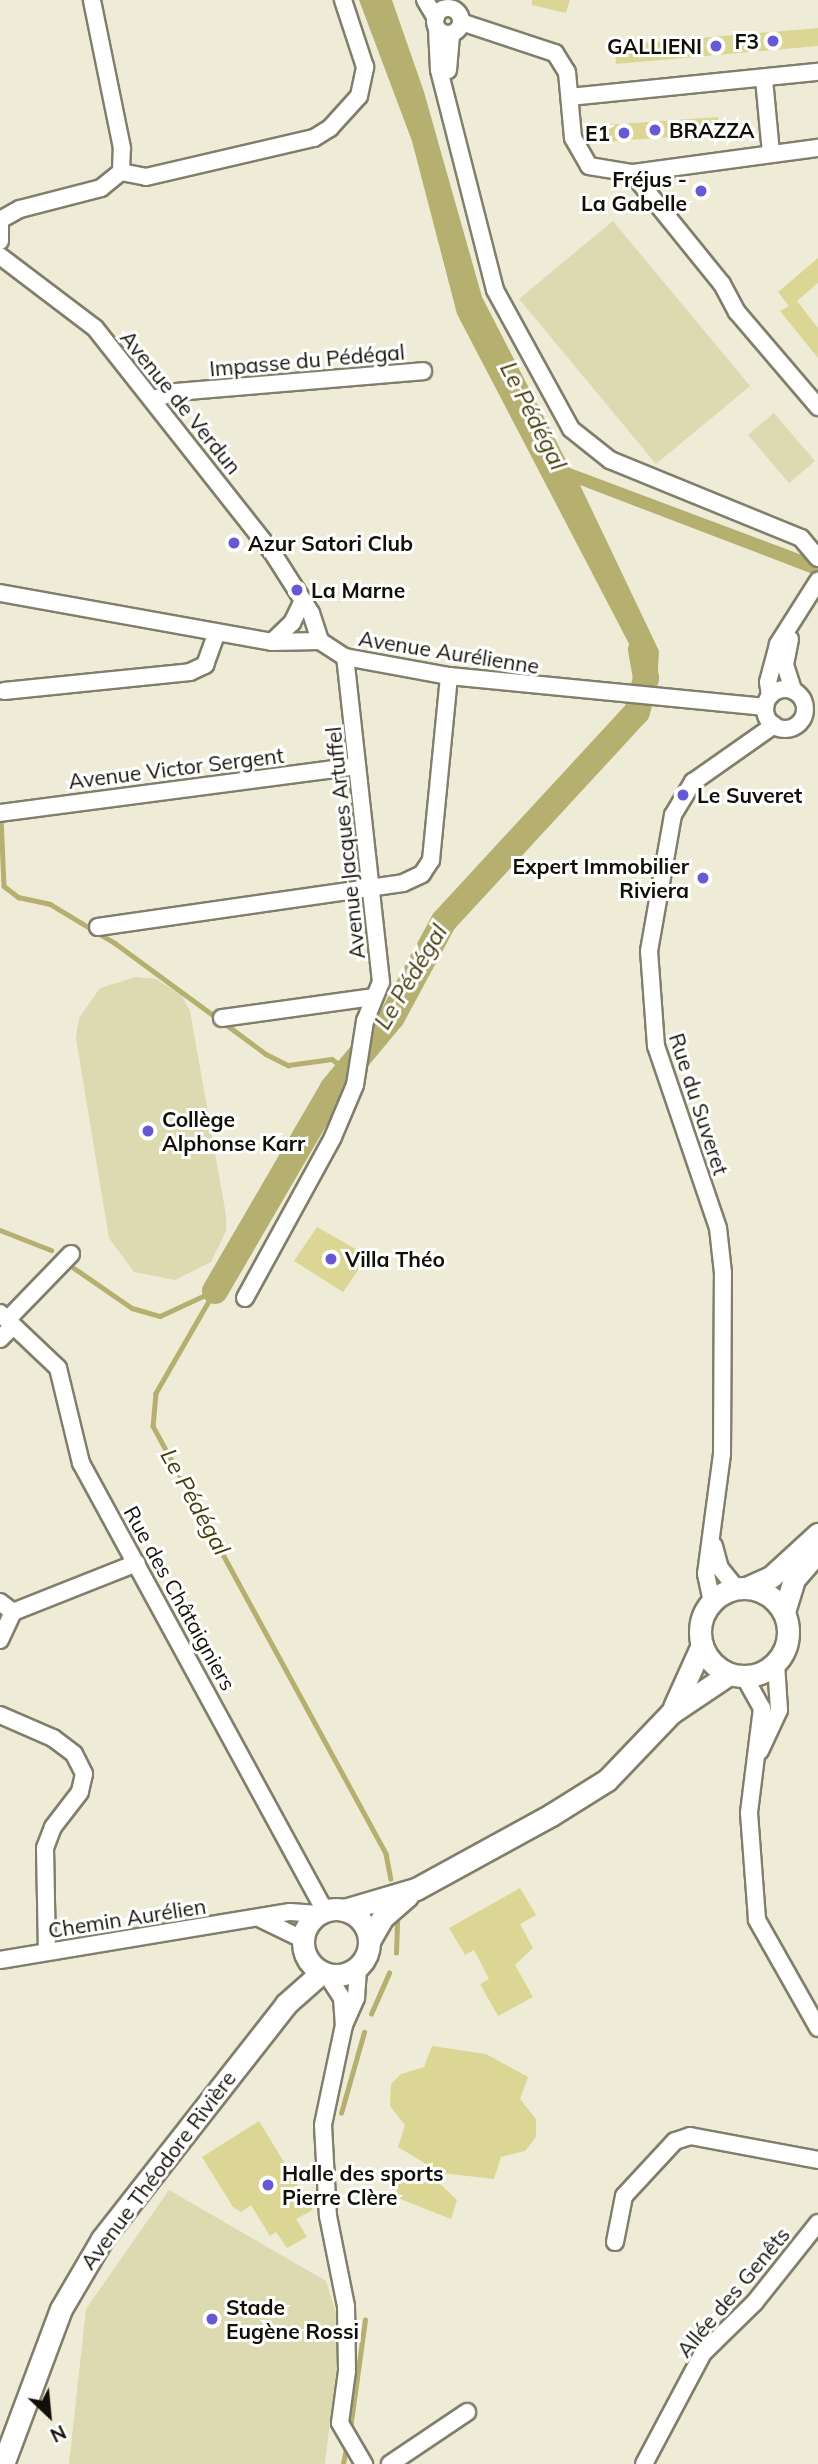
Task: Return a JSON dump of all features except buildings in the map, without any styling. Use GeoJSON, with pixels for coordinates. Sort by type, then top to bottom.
{"type":"FeatureCollection","features":[{"type":"Feature","properties":{"kind":"main road"},"geometry":{"type":"LineString","coordinates":[[737,1675],[712,1663],[702,1645],[701,1622],[712,1602],[771,1577],[818,1534]]}},
{"type":"Feature","properties":{"kind":"main road"},"geometry":{"type":"LineString","coordinates":[[329,1912],[314,1961],[358,1968],[383,1917],[416,1889],[607,1780],[671,1713],[737,1675],[776,1663],[788,1639],[784,1612],[794,1579],[818,1551]]}},
{"type":"Feature","properties":{"kind":"main road"},"geometry":{"type":"LineString","coordinates":[[741,1588],[768,1595],[784,1612]]}},
{"type":"Feature","properties":{"kind":"main road"},"geometry":{"type":"LineString","coordinates":[[671,1713],[702,1645]]}},
{"type":"Feature","properties":{"kind":"main road"},"geometry":{"type":"LineString","coordinates":[[329,1912],[416,1889]]}},
{"type":"Feature","properties":{"kind":"main road"},"geometry":{"type":"LineString","coordinates":[[329,1912],[362,1921],[369,1941]]}},
{"type":"Feature","properties":{"kind":"main road","name":"Avenue Théodore Rivière"},"geometry":{"type":"LineString","coordinates":[[3,2464],[80,2272],[286,2004],[314,1961]]}},
{"type":"Feature","properties":{"kind":"street"},"geometry":{"type":"LineString","coordinates":[[0,241],[0,222],[20,209],[101,188],[121,172],[122,148],[92,0]]}},
{"type":"Feature","properties":{"kind":"street"},"geometry":{"type":"LineString","coordinates":[[121,172],[146,177],[314,138],[330,128],[359,96],[365,67],[343,0]]}},
{"type":"Feature","properties":{"kind":"street"},"geometry":{"type":"LineString","coordinates":[[425,0],[445,19],[548,47],[563,62],[570,97],[573,138],[582,160],[632,173],[818,148]]}},
{"type":"Feature","properties":{"kind":"street"},"geometry":{"type":"LineString","coordinates":[[445,19],[450,79],[497,268],[568,412],[617,455],[818,540]]}},
{"type":"Feature","properties":{"kind":"street"},"geometry":{"type":"LineString","coordinates":[[445,19],[439,70],[495,290],[570,429],[610,460],[801,538],[818,558]]}},
{"type":"Feature","properties":{"kind":"street"},"geometry":{"type":"LineString","coordinates":[[570,97],[818,72]]}},
{"type":"Feature","properties":{"kind":"street"},"geometry":{"type":"LineString","coordinates":[[764,79],[771,153]]}},
{"type":"Feature","properties":{"kind":"street"},"geometry":{"type":"LineString","coordinates":[[632,173],[722,284],[737,312],[818,407]]}},
{"type":"Feature","properties":{"kind":"street","name":"Avenue de Verdun"},"geometry":{"type":"LineString","coordinates":[[0,256],[95,328],[154,400],[303,600],[320,641]]}},
{"type":"Feature","properties":{"kind":"street","name":"Impasse du Pédégal"},"geometry":{"type":"LineString","coordinates":[[154,400],[175,392],[423,371]]}},
{"type":"Feature","properties":{"kind":"street"},"geometry":{"type":"LineString","coordinates":[[812,713],[793,690],[785,653],[810,606],[818,581]]}},
{"type":"Feature","properties":{"kind":"street"},"geometry":{"type":"LineString","coordinates":[[0,593],[215,634],[272,642],[320,641]]}},
{"type":"Feature","properties":{"kind":"street"},"geometry":{"type":"LineString","coordinates":[[272,642],[292,623],[303,600]]}},
{"type":"Feature","properties":{"kind":"street"},"geometry":{"type":"LineString","coordinates":[[774,725],[768,702],[768,682],[778,644],[810,606]]}},
{"type":"Feature","properties":{"kind":"street"},"geometry":{"type":"LineString","coordinates":[[4,691],[190,672],[205,665],[215,634]]}},
{"type":"Feature","properties":{"kind":"street","name":"Avenue Aurélienne"},"geometry":{"type":"LineString","coordinates":[[320,641],[345,657],[449,676],[648,695],[768,702]]}},
{"type":"Feature","properties":{"kind":"street","name":"Avenue Jacques Artuffel"},"geometry":{"type":"LineString","coordinates":[[245,1298],[321,1161],[358,1072],[365,1029],[374,996],[381,982],[345,657]]}},
{"type":"Feature","properties":{"kind":"street"},"geometry":{"type":"LineString","coordinates":[[98,927],[403,883],[422,874],[431,860],[449,676]]}},
{"type":"Feature","properties":{"kind":"street"},"geometry":{"type":"LineString","coordinates":[[768,702],[793,690]]}},
{"type":"Feature","properties":{"kind":"street","name":"Rue du Suveret"},"geometry":{"type":"LineString","coordinates":[[712,1602],[706,1574],[713,1544],[722,1454],[723,1273],[718,1228],[656,1046],[649,951],[665,839],[683,795],[716,763],[774,725],[794,727],[812,713]]}},
{"type":"Feature","properties":{"kind":"street","name":"Avenue Victor Sergent"},"geometry":{"type":"LineString","coordinates":[[0,813],[357,766]]}},
{"type":"Feature","properties":{"kind":"street"},"geometry":{"type":"LineString","coordinates":[[222,1018],[374,996]]}},
{"type":"Feature","properties":{"kind":"street"},"geometry":{"type":"LineString","coordinates":[[0,1339],[7,1320],[71,1254]]}},
{"type":"Feature","properties":{"kind":"street","name":"Rue des Châtaigniers"},"geometry":{"type":"LineString","coordinates":[[7,1320],[58,1368],[81,1463],[329,1912]]}},
{"type":"Feature","properties":{"kind":"street","name":"Rue du Suveret"},"geometry":{"type":"LineString","coordinates":[[713,1544],[720,1568],[741,1588]]}},
{"type":"Feature","properties":{"kind":"street"},"geometry":{"type":"LineString","coordinates":[[0,1640],[7,1607],[137,1563]]}},
{"type":"Feature","properties":{"kind":"street"},"geometry":{"type":"LineString","coordinates":[[755,1759],[779,1710],[776,1663]]}},
{"type":"Feature","properties":{"kind":"street"},"geometry":{"type":"LineString","coordinates":[[737,1675],[762,1708],[749,1813],[757,1920],[818,2028]]}},
{"type":"Feature","properties":{"kind":"street"},"geometry":{"type":"LineString","coordinates":[[0,1715],[53,1738],[74,1754],[84,1774],[80,1791],[53,1827],[46,1848],[47,1951]]}},
{"type":"Feature","properties":{"kind":"street","name":"Chemin Aurélien"},"geometry":{"type":"LineString","coordinates":[[0,1960],[261,1919],[290,1912],[329,1912]]}},
{"type":"Feature","properties":{"kind":"street"},"geometry":{"type":"LineString","coordinates":[[261,1919],[314,1961],[342,1998],[344,2025]]}},
{"type":"Feature","properties":{"kind":"street"},"geometry":{"type":"LineString","coordinates":[[358,1968],[356,1998],[344,2025],[323,2125],[328,2216],[346,2306],[347,2371],[340,2423],[364,2463]]}},
{"type":"Feature","properties":{"kind":"street"},"geometry":{"type":"LineString","coordinates":[[615,2242],[624,2196],[675,2141],[690,2136],[818,2160]]}},
{"type":"Feature","properties":{"kind":"street","name":"Allée des Genêts"},"geometry":{"type":"LineString","coordinates":[[643,2464],[703,2353],[755,2302],[818,2222]]}},
{"type":"Feature","properties":{"kind":"street"},"geometry":{"type":"LineString","coordinates":[[390,2464],[467,2412]]}},
{"type":"Feature","properties":{"kind":"shaded area"},"geometry":{"type":"Polygon","coordinates":[[[613,221],[750,386],[656,464],[519,299],[613,221]]]}},
{"type":"Feature","properties":{"kind":"shaded area"},"geometry":{"type":"Polygon","coordinates":[[[774,413],[815,461],[789,483],[748,435],[774,413]]]}},
{"type":"Feature","properties":{"kind":"shaded area"},"geometry":{"type":"Polygon","coordinates":[[[136,977],[156,979],[181,995],[190,1011],[226,1215],[226,1231],[211,1262],[175,1280],[134,1272],[109,1238],[76,1038],[79,1018],[100,988],[136,977]]]}},
{"type":"Feature","properties":{"kind":"shaded area","name":"Stade Eugène Rossi"},"geometry":{"type":"Polygon","coordinates":[[[169,2190],[326,2281],[341,2329],[325,2464],[69,2464],[86,2309],[169,2190]]]}},
{"type":"Feature","properties":{"kind":"water"},"geometry":{"type":"Polygon","coordinates":[[[359,0],[392,0],[424,92],[482,297],[570,468],[818,561],[818,576],[580,485],[659,651],[657,685],[638,683],[638,661],[457,314],[412,141],[359,0]]]}},
{"type":"Feature","properties":{"kind":"waterway","name":"Le Pédégal"},"geometry":{"type":"LineString","coordinates":[[215,1291],[333,1088],[392,1017],[444,921],[637,712],[646,678],[641,649]]}},
{"type":"Feature","properties":{"kind":"waterway"},"geometry":{"type":"LineString","coordinates":[[1,817],[4,886],[18,897],[50,904],[115,943],[266,1054],[288,1065],[332,1059],[346,1070]]}},
{"type":"Feature","properties":{"kind":"waterway"},"geometry":{"type":"LineString","coordinates":[[0,1230],[51,1250]]}},
{"type":"Feature","properties":{"kind":"waterway"},"geometry":{"type":"LineString","coordinates":[[74,1268],[132,1308],[160,1316],[214,1291]]}},
{"type":"Feature","properties":{"kind":"waterway","name":"Le Pédégal"},"geometry":{"type":"LineString","coordinates":[[215,1291],[156,1393],[153,1426],[386,1854],[391,1879]]}},
{"type":"Feature","properties":{"kind":"waterway","name":"Le Pédégal"},"geometry":{"type":"LineString","coordinates":[[396,1953],[397,1922]]}},
{"type":"Feature","properties":{"kind":"waterway","name":"Le Pédégal"},"geometry":{"type":"LineString","coordinates":[[371,2014],[389,1973]]}},
{"type":"Feature","properties":{"kind":"waterway","name":"Le Pédégal"},"geometry":{"type":"LineString","coordinates":[[341,2113],[364,2032]]}},
{"type":"Feature","properties":{"kind":"waterway","name":"Le Pédégal"},"geometry":{"type":"LineString","coordinates":[[350,2429],[365,2320]]}},
{"type":"Feature","properties":{"kind":"waterway","name":"Le Pédégal"},"geometry":{"type":"LineString","coordinates":[[343,2464],[347,2444]]}},
{"type":"Feature","properties":{"kind":"place","name":"F3"},"geometry":{"type":"Point","coordinates":[773,41]}},
{"type":"Feature","properties":{"kind":"place","name":"GALLIENI"},"geometry":{"type":"Point","coordinates":[716,46]}},
{"type":"Feature","properties":{"kind":"place","name":"BRAZZA"},"geometry":{"type":"Point","coordinates":[655,130]}},
{"type":"Feature","properties":{"kind":"place","name":"E1"},"geometry":{"type":"Point","coordinates":[624,133]}},
{"type":"Feature","properties":{"kind":"place","name":"Fréjus - La Gabelle"},"geometry":{"type":"Point","coordinates":[701,191]}},
{"type":"Feature","properties":{"kind":"place","name":"Azur Satori Club"},"geometry":{"type":"Point","coordinates":[234,543]}},
{"type":"Feature","properties":{"kind":"place","name":"La Marne"},"geometry":{"type":"Point","coordinates":[297,590]}},
{"type":"Feature","properties":{"kind":"place","name":"Le Suveret"},"geometry":{"type":"Point","coordinates":[683,795]}},
{"type":"Feature","properties":{"kind":"place","name":"Expert Immobilier Riviera"},"geometry":{"type":"Point","coordinates":[703,878]}},
{"type":"Feature","properties":{"kind":"place","name":"Collège Alphonse Karr"},"geometry":{"type":"Point","coordinates":[148,1131]}},
{"type":"Feature","properties":{"kind":"place","name":"Villa Théo"},"geometry":{"type":"Point","coordinates":[331,1259]}},
{"type":"Feature","properties":{"kind":"place","name":"Halle des sports Pierre Clère"},"geometry":{"type":"Point","coordinates":[268,2185]}},
{"type":"Feature","properties":{"kind":"place","name":"Stade Eugène Rossi"},"geometry":{"type":"Point","coordinates":[212,2319]}}]}
